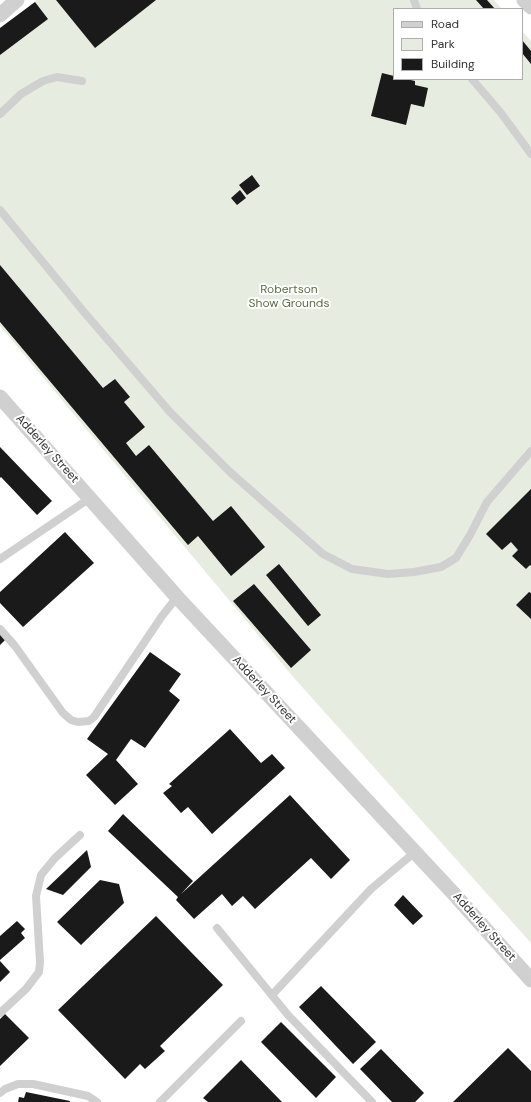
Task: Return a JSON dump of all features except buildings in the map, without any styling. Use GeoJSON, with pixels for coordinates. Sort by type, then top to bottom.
{"type":"FeatureCollection","features":[{"type":"Feature","properties":{"kind":"street"},"geometry":{"type":"LineString","coordinates":[[0,15],[17,0]]}},
{"type":"Feature","properties":{"kind":"street"},"geometry":{"type":"LineString","coordinates":[[524,0],[531,7]]}},
{"type":"Feature","properties":{"kind":"street","name":"Adderley Street"},"geometry":{"type":"LineString","coordinates":[[0,397],[177,597],[415,852],[531,980]]}},
{"type":"Feature","properties":{"kind":"lane"},"geometry":{"type":"LineString","coordinates":[[0,114],[21,94],[43,81],[58,77],[82,81]]}},
{"type":"Feature","properties":{"kind":"lane"},"geometry":{"type":"LineString","coordinates":[[473,80],[501,113],[531,154]]}},
{"type":"Feature","properties":{"kind":"lane"},"geometry":{"type":"LineString","coordinates":[[0,210],[84,312],[170,412],[230,472],[322,554],[352,569],[388,574],[414,572],[441,567],[456,558],[470,536],[487,502],[531,451]]}},
{"type":"Feature","properties":{"kind":"lane"},"geometry":{"type":"LineString","coordinates":[[0,559],[90,498]]}},
{"type":"Feature","properties":{"kind":"lane"},"geometry":{"type":"LineString","coordinates":[[0,628],[15,646],[63,713],[71,720],[78,722],[89,721],[94,717],[162,616],[177,597]]}},
{"type":"Feature","properties":{"kind":"lane"},"geometry":{"type":"LineString","coordinates":[[0,1014],[26,989],[39,972],[40,962],[36,896],[41,875],[55,858],[80,835]]}},
{"type":"Feature","properties":{"kind":"lane"},"geometry":{"type":"LineString","coordinates":[[272,995],[372,888],[415,852]]}},
{"type":"Feature","properties":{"kind":"lane"},"geometry":{"type":"LineString","coordinates":[[217,928],[288,1016],[372,1102]]}},
{"type":"Feature","properties":{"kind":"lane"},"geometry":{"type":"LineString","coordinates":[[160,1102],[241,1021]]}},
{"type":"Feature","properties":{"kind":"lane"},"geometry":{"type":"LineString","coordinates":[[0,1093],[5,1089],[18,1084],[33,1084],[88,1096],[97,1102]]}},
{"type":"Feature","properties":{"kind":"green space","name":"Robertson Show Grounds"},"geometry":{"type":"Polygon","coordinates":[[[37,0],[494,0],[501,8],[393,8],[393,80],[523,80],[523,32],[531,41],[531,943],[295,679],[0,326],[0,28],[37,0]]]}}]}
